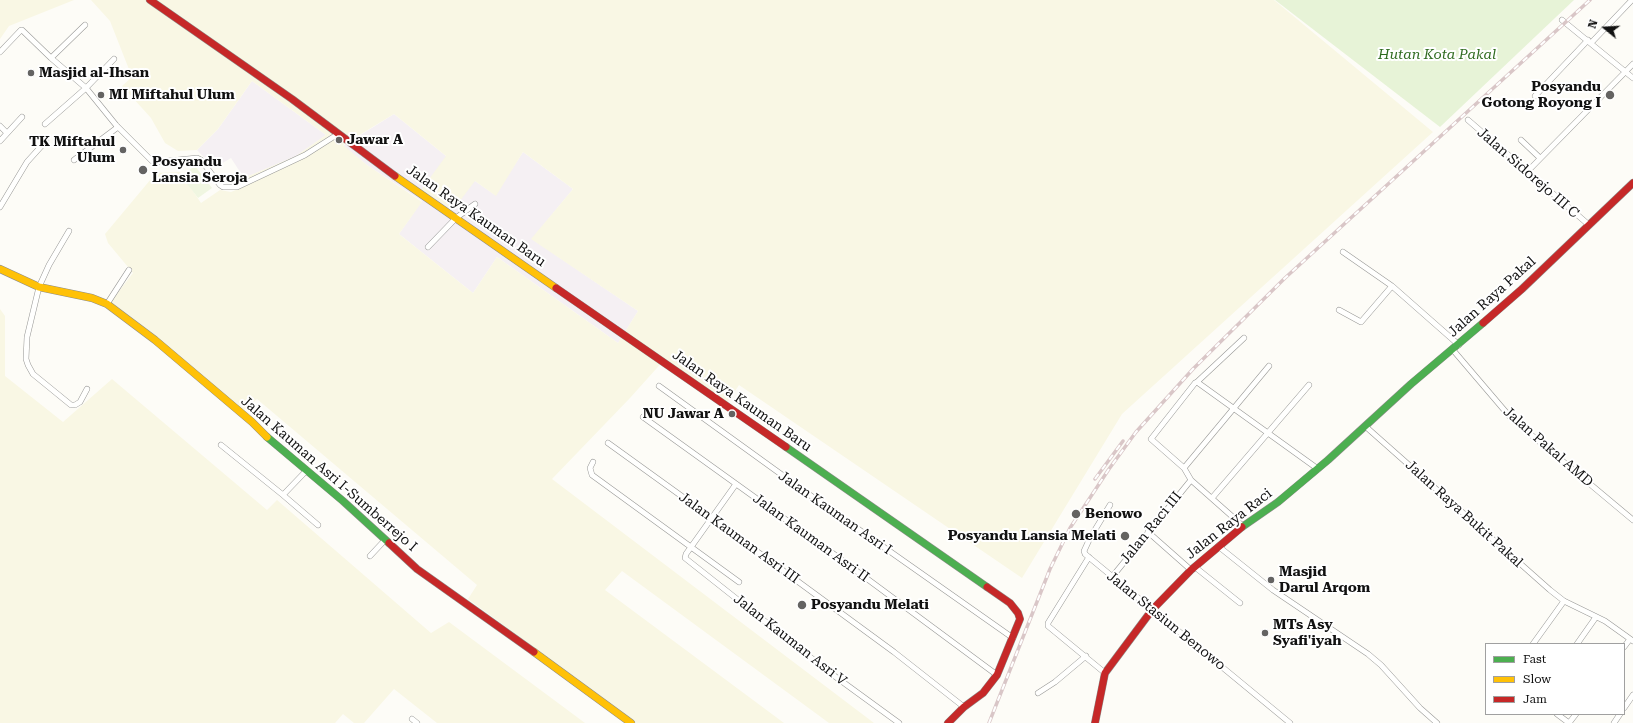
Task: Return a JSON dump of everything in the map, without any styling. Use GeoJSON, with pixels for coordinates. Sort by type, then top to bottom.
{"type":"FeatureCollection","features":[{"type":"Feature","properties":{"kind":"street","name":"Jalan Raya Kauman Baru"},"geometry":{"type":"LineString","coordinates":[[150,0],[292,99],[383,168],[1010,603],[1018,613],[1020,619],[996,675],[983,693],[948,723]]}},
{"type":"Feature","properties":{"kind":"street"},"geometry":{"type":"LineString","coordinates":[[1535,96],[1632,0]]}},
{"type":"Feature","properties":{"kind":"street"},"geometry":{"type":"LineString","coordinates":[[1562,20],[1633,78]]}},
{"type":"Feature","properties":{"kind":"street"},"geometry":{"type":"LineString","coordinates":[[51,58],[85,25]]}},
{"type":"Feature","properties":{"kind":"street"},"geometry":{"type":"LineString","coordinates":[[0,52],[21,30],[86,88],[118,127],[152,162],[197,158],[201,160],[220,185],[229,188],[237,187],[305,154],[338,134]]}},
{"type":"Feature","properties":{"kind":"street"},"geometry":{"type":"LineString","coordinates":[[45,124],[86,88],[114,59]]}},
{"type":"Feature","properties":{"kind":"street"},"geometry":{"type":"LineString","coordinates":[[1528,172],[1633,64]]}},
{"type":"Feature","properties":{"kind":"street"},"geometry":{"type":"LineString","coordinates":[[0,141],[22,117]]}},
{"type":"Feature","properties":{"kind":"street","name":"Jalan Sidorejo III C"},"geometry":{"type":"LineString","coordinates":[[1468,120],[1589,225]]}},
{"type":"Feature","properties":{"kind":"street"},"geometry":{"type":"LineString","coordinates":[[0,126],[7,133]]}},
{"type":"Feature","properties":{"kind":"street"},"geometry":{"type":"LineString","coordinates":[[74,160],[118,127]]}},
{"type":"Feature","properties":{"kind":"street"},"geometry":{"type":"LineString","coordinates":[[1521,140],[1540,158]]}},
{"type":"Feature","properties":{"kind":"street"},"geometry":{"type":"LineString","coordinates":[[0,207],[27,162],[46,141]]}},
{"type":"Feature","properties":{"kind":"street","name":"Jalan Raya Pakal"},"geometry":{"type":"LineString","coordinates":[[1365,426],[1411,384],[1522,289],[1633,183]]}},
{"type":"Feature","properties":{"kind":"street"},"geometry":{"type":"LineString","coordinates":[[428,247],[456,218],[475,204]]}},
{"type":"Feature","properties":{"kind":"street"},"geometry":{"type":"LineString","coordinates":[[69,231],[49,265],[39,287],[27,337],[28,365],[33,374],[71,405],[75,405],[80,402],[87,388]]}},
{"type":"Feature","properties":{"kind":"street","name":"Jalan Pakal AMD"},"geometry":{"type":"LineString","coordinates":[[1343,252],[1392,286],[1456,347],[1511,418],[1633,520]]}},
{"type":"Feature","properties":{"kind":"street","name":"Jalan Kauman Asri I-Sumberrejo I"},"geometry":{"type":"LineString","coordinates":[[0,269],[39,287],[92,298],[108,304],[155,340],[252,422],[266,437],[343,501],[417,569],[528,647],[631,723]]}},
{"type":"Feature","properties":{"kind":"street"},"geometry":{"type":"LineString","coordinates":[[108,304],[129,270]]}},
{"type":"Feature","properties":{"kind":"street"},"geometry":{"type":"LineString","coordinates":[[1339,310],[1361,322],[1392,286]]}},
{"type":"Feature","properties":{"kind":"street"},"geometry":{"type":"LineString","coordinates":[[1243,526],[1190,480],[1184,468],[1150,438],[1195,383],[1244,338]]}},
{"type":"Feature","properties":{"kind":"street"},"geometry":{"type":"LineString","coordinates":[[1184,468],[1270,366]]}},
{"type":"Feature","properties":{"kind":"street"},"geometry":{"type":"LineString","coordinates":[[1197,382],[1318,468]]}},
{"type":"Feature","properties":{"kind":"street"},"geometry":{"type":"LineString","coordinates":[[1212,498],[1309,385]]}},
{"type":"Feature","properties":{"kind":"street","name":"Jalan Kauman Asri I"},"geometry":{"type":"LineString","coordinates":[[659,386],[814,498],[1013,638]]}},
{"type":"Feature","properties":{"kind":"street","name":"Jalan Kauman Asri II"},"geometry":{"type":"LineString","coordinates":[[643,418],[736,484],[996,675]]}},
{"type":"Feature","properties":{"kind":"street","name":"Jalan Raya Raci"},"geometry":{"type":"LineString","coordinates":[[1105,673],[1152,610],[1193,569],[1243,526],[1278,502],[1365,426]]}},
{"type":"Feature","properties":{"kind":"street","name":"Jalan Raya Bukit Pakal"},"geometry":{"type":"LineString","coordinates":[[1365,426],[1564,601],[1605,621],[1632,640]]}},
{"type":"Feature","properties":{"kind":"street","name":"Jalan Kauman Asri III"},"geometry":{"type":"LineString","coordinates":[[608,443],[894,652],[964,708]]}},
{"type":"Feature","properties":{"kind":"street"},"geometry":{"type":"LineString","coordinates":[[221,445],[318,525]]}},
{"type":"Feature","properties":{"kind":"street"},"geometry":{"type":"LineString","coordinates":[[593,462],[590,471],[592,475],[739,582]]}},
{"type":"Feature","properties":{"kind":"street"},"geometry":{"type":"LineString","coordinates":[[283,495],[306,471]]}},
{"type":"Feature","properties":{"kind":"street","name":"Jalan Raci III"},"geometry":{"type":"LineString","coordinates":[[1112,577],[1190,480]]}},
{"type":"Feature","properties":{"kind":"street"},"geometry":{"type":"LineString","coordinates":[[691,547],[736,484]]}},
{"type":"Feature","properties":{"kind":"street"},"geometry":{"type":"LineString","coordinates":[[1095,723],[1105,673],[1086,656],[1049,628],[1048,623],[1089,557],[1084,551],[1110,505]]}},
{"type":"Feature","properties":{"kind":"street"},"geometry":{"type":"LineString","coordinates":[[1148,532],[1193,569],[1240,603]]}},
{"type":"Feature","properties":{"kind":"street"},"geometry":{"type":"LineString","coordinates":[[370,556],[385,540]]}},
{"type":"Feature","properties":{"kind":"street"},"geometry":{"type":"LineString","coordinates":[[1218,546],[1273,590],[1368,654],[1381,665],[1420,708],[1437,723]]}},
{"type":"Feature","properties":{"kind":"street","name":"Jalan Kauman Asri V"},"geometry":{"type":"LineString","coordinates":[[691,547],[685,558],[829,672],[899,723]]}},
{"type":"Feature","properties":{"kind":"street","name":"Jalan Stasiun Benowo"},"geometry":{"type":"LineString","coordinates":[[1089,557],[1290,723]]}},
{"type":"Feature","properties":{"kind":"street"},"geometry":{"type":"LineString","coordinates":[[1534,643],[1564,601]]}},
{"type":"Feature","properties":{"kind":"street"},"geometry":{"type":"LineString","coordinates":[[1578,643],[1596,617]]}},
{"type":"Feature","properties":{"kind":"street"},"geometry":{"type":"LineString","coordinates":[[1038,693],[1055,682],[1086,656]]}},
{"type":"Feature","properties":{"kind":"street"},"geometry":{"type":"LineString","coordinates":[[1625,707],[1633,695]]}},
{"type":"Feature","properties":{"kind":"street"},"geometry":{"type":"LineString","coordinates":[[1558,715],[1569,723],[1575,715]]}},
{"type":"Feature","properties":{"kind":"street"},"geometry":{"type":"LineString","coordinates":[[412,719],[417,723]]}},
{"type":"Feature","properties":{"kind":"shaded area"},"geometry":{"type":"Polygon","coordinates":[[[0,0],[74,0],[9,26],[0,39],[0,0]]]}},
{"type":"Feature","properties":{"kind":"shaded area"},"geometry":{"type":"Polygon","coordinates":[[[91,0],[1274,0],[1433,132],[1122,414],[1022,578],[739,385],[727,403],[665,359],[630,398],[552,479],[874,723],[829,723],[622,571],[605,590],[784,723],[637,723],[468,599],[477,585],[257,399],[245,410],[110,303],[133,273],[108,243],[105,234],[156,173],[180,172],[201,203],[220,190],[231,192],[248,185],[244,178],[296,156],[326,135],[252,81],[218,129],[197,150],[178,151],[165,143],[151,118],[122,86],[132,77],[110,21],[91,0]],[[394,114],[343,145],[367,165],[422,202],[399,234],[473,293],[497,257],[618,343],[638,311],[531,239],[573,189],[523,152],[496,196],[475,181],[453,210],[421,190],[446,156],[394,114]]]}},
{"type":"Feature","properties":{"kind":"shaded area"},"geometry":{"type":"Polygon","coordinates":[[[252,81],[326,135],[296,156],[244,178],[231,158],[214,168],[197,150],[218,129],[252,81]]]}},
{"type":"Feature","properties":{"kind":"shaded area"},"geometry":{"type":"Polygon","coordinates":[[[394,114],[475,181],[495,195],[523,152],[573,189],[532,239],[638,311],[618,343],[497,257],[473,293],[399,234],[422,201],[367,165],[343,146],[394,114]]]}},
{"type":"Feature","properties":{"kind":"shaded area"},"geometry":{"type":"Polygon","coordinates":[[[0,309],[5,316],[5,376],[63,422],[112,379],[267,510],[277,500],[431,633],[449,622],[585,723],[437,723],[394,689],[364,723],[354,723],[343,714],[335,723],[0,723],[0,309]]]}},
{"type":"Feature","properties":{"kind":"green space","name":"Hutan Kota Pakal"},"geometry":{"type":"Polygon","coordinates":[[[1275,0],[1574,0],[1440,127],[1275,0]]]}},
{"type":"Feature","properties":{"kind":"green space"},"geometry":{"type":"Polygon","coordinates":[[[195,166],[212,188],[198,198],[181,176],[195,166]]]}},
{"type":"Feature","properties":{"kind":"railway"},"geometry":{"type":"LineString","coordinates":[[989,723],[1050,569],[1070,528],[1109,469],[1136,432],[1193,369],[1285,278],[1590,0]]}},
{"type":"Feature","properties":{"kind":"railway"},"geometry":{"type":"LineString","coordinates":[[1095,479],[1123,441]]}},
{"type":"Feature","properties":{"kind":"traffic: fast"},"geometry":{"type":"LineString","coordinates":[[1242,527],[1278,502],[1328,460],[1411,384],[1483,323]]}},
{"type":"Feature","properties":{"kind":"traffic: fast"},"geometry":{"type":"LineString","coordinates":[[267,437],[343,501],[389,543]]}},
{"type":"Feature","properties":{"kind":"traffic: fast"},"geometry":{"type":"LineString","coordinates":[[786,447],[987,587]]}},
{"type":"Feature","properties":{"kind":"traffic: slow"},"geometry":{"type":"LineString","coordinates":[[395,176],[556,288]]}},
{"type":"Feature","properties":{"kind":"traffic: slow"},"geometry":{"type":"LineString","coordinates":[[0,269],[39,287],[92,298],[107,304],[155,340],[252,422],[267,437]]}},
{"type":"Feature","properties":{"kind":"traffic: slow"},"geometry":{"type":"LineString","coordinates":[[534,652],[631,723]]}},
{"type":"Feature","properties":{"kind":"traffic: jam"},"geometry":{"type":"LineString","coordinates":[[150,0],[292,99],[395,176]]}},
{"type":"Feature","properties":{"kind":"traffic: jam"},"geometry":{"type":"LineString","coordinates":[[1483,323],[1522,289],[1633,183]]}},
{"type":"Feature","properties":{"kind":"traffic: jam"},"geometry":{"type":"LineString","coordinates":[[556,288],[786,447]]}},
{"type":"Feature","properties":{"kind":"traffic: jam"},"geometry":{"type":"LineString","coordinates":[[1095,723],[1105,673],[1152,610],[1191,570],[1242,527]]}},
{"type":"Feature","properties":{"kind":"traffic: jam"},"geometry":{"type":"LineString","coordinates":[[389,543],[417,569],[534,652]]}},
{"type":"Feature","properties":{"kind":"traffic: jam"},"geometry":{"type":"LineString","coordinates":[[948,723],[964,707],[983,693],[997,675],[1020,619],[1018,613],[1010,603],[987,587]]}},
{"type":"Feature","properties":{"kind":"place","name":"Masjid al-Ihsan"},"geometry":{"type":"Point","coordinates":[31,73]}},
{"type":"Feature","properties":{"kind":"place","name":"MI Miftahul Ulum"},"geometry":{"type":"Point","coordinates":[101,95]}},
{"type":"Feature","properties":{"kind":"place","name":"Posyandu Gotong Royong I"},"geometry":{"type":"Point","coordinates":[1610,95]}},
{"type":"Feature","properties":{"kind":"place","name":"Jawar A"},"geometry":{"type":"Point","coordinates":[339,140]}},
{"type":"Feature","properties":{"kind":"place","name":"TK Miftahul Ulum"},"geometry":{"type":"Point","coordinates":[123,150]}},
{"type":"Feature","properties":{"kind":"place","name":"Posyandu Lansia Seroja"},"geometry":{"type":"Point","coordinates":[143,170]}},
{"type":"Feature","properties":{"kind":"place","name":"NU Jawar A"},"geometry":{"type":"Point","coordinates":[732,414]}},
{"type":"Feature","properties":{"kind":"place","name":"Benowo"},"geometry":{"type":"Point","coordinates":[1076,514]}},
{"type":"Feature","properties":{"kind":"place","name":"Posyandu Lansia Melati"},"geometry":{"type":"Point","coordinates":[1125,536]}},
{"type":"Feature","properties":{"kind":"place","name":"Masjid Darul Arqom"},"geometry":{"type":"Point","coordinates":[1271,580]}},
{"type":"Feature","properties":{"kind":"place","name":"Posyandu Melati"},"geometry":{"type":"Point","coordinates":[802,605]}},
{"type":"Feature","properties":{"kind":"place","name":"MTs Asy Syafi'iyah"},"geometry":{"type":"Point","coordinates":[1265,633]}}]}
